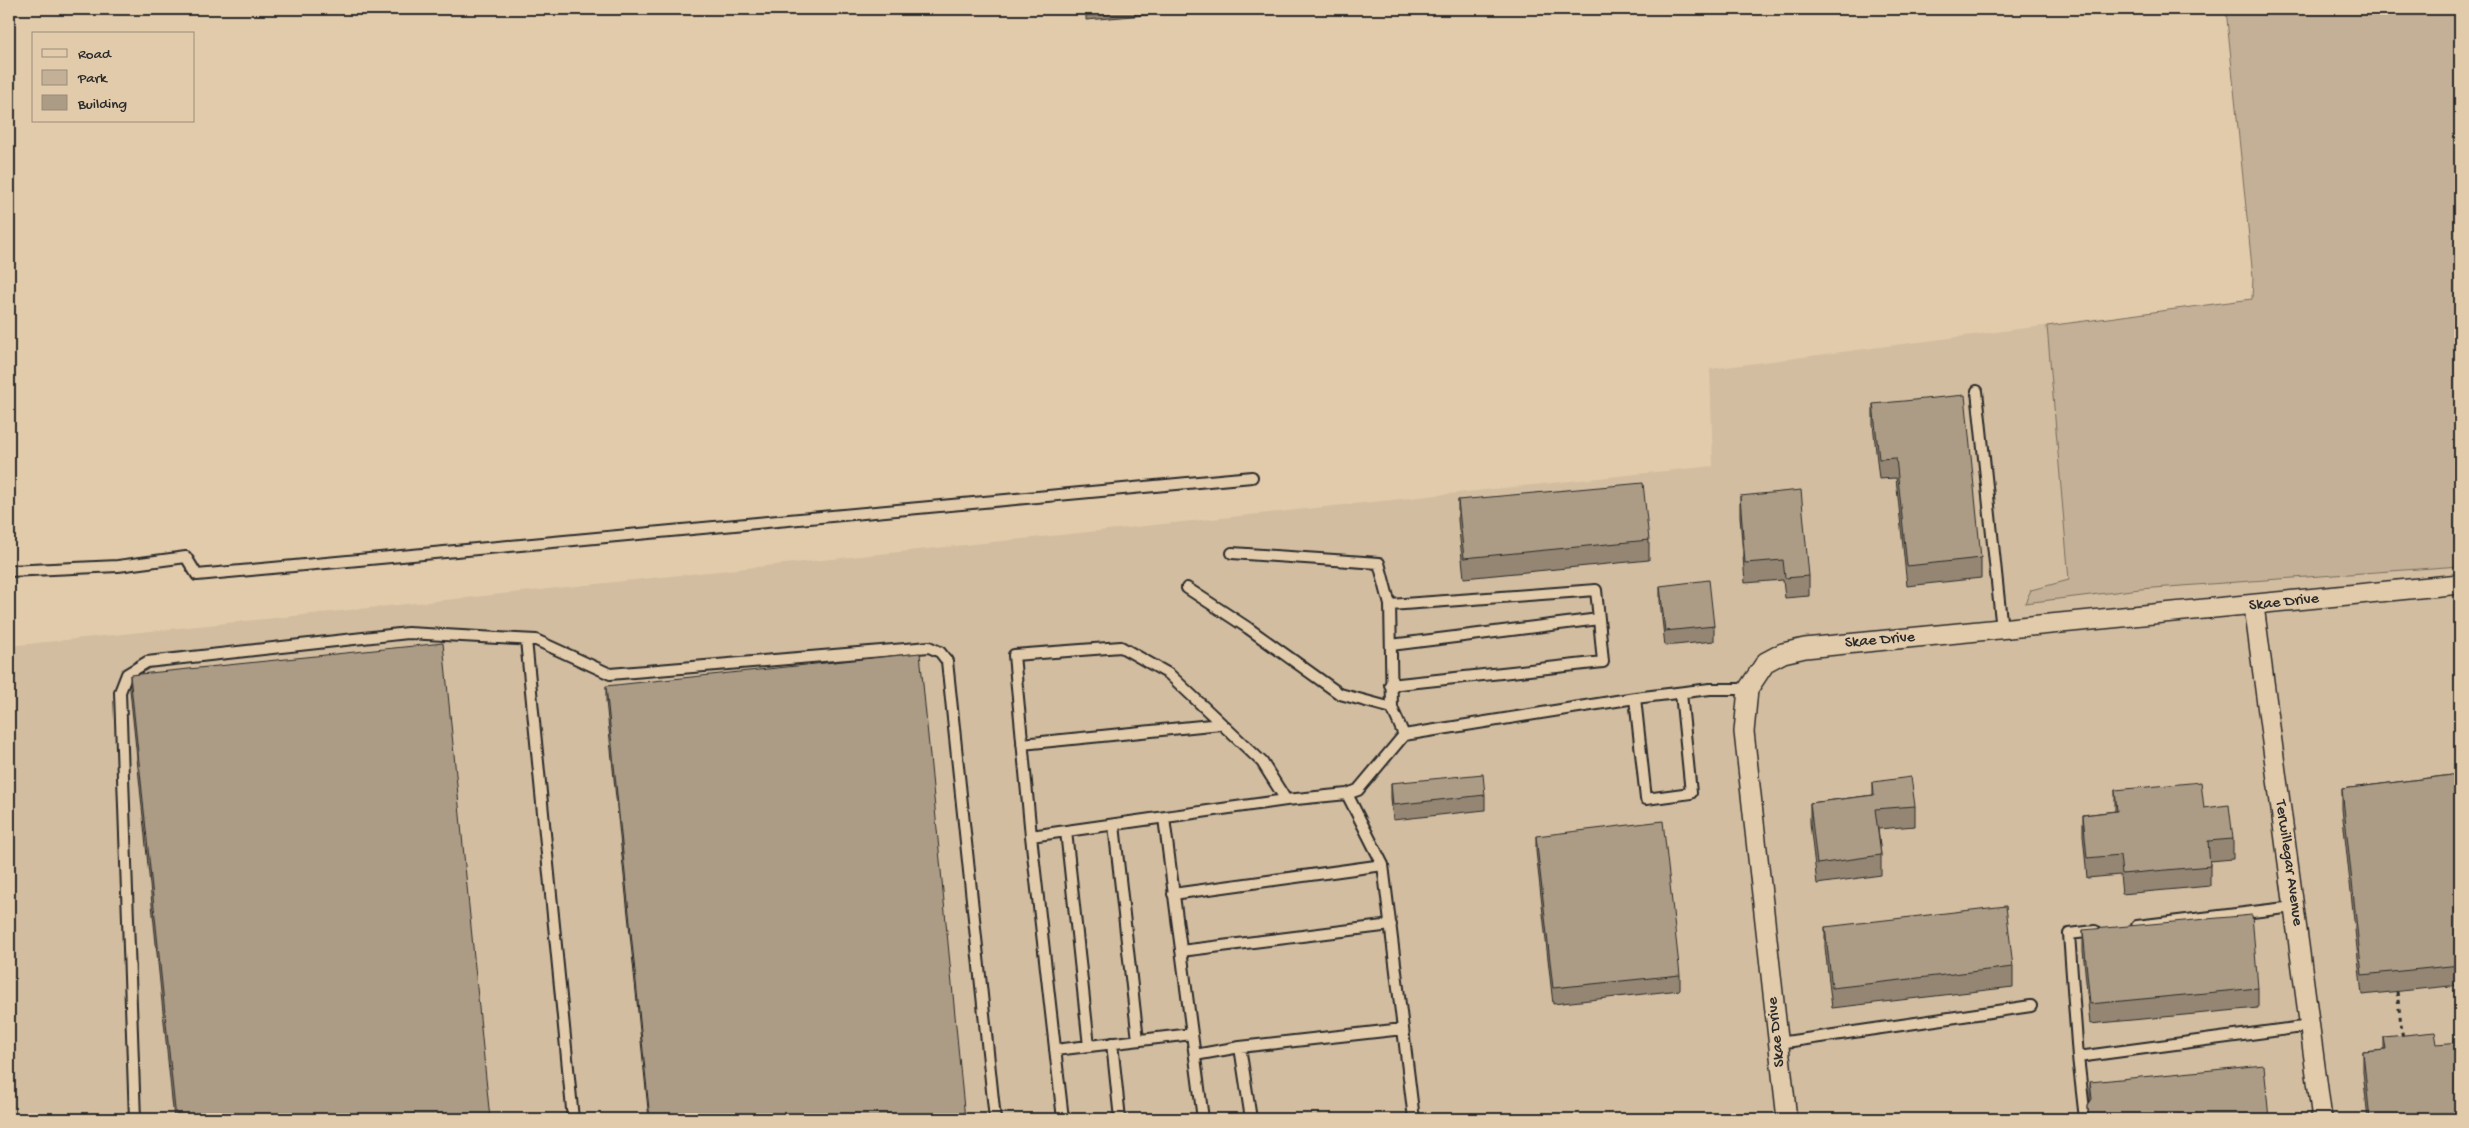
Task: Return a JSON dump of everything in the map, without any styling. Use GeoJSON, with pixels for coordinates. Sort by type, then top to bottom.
{"type":"FeatureCollection","features":[{"type":"Feature","properties":{"kind":"street","name":"Skae Drive"},"geometry":{"type":"LineString","coordinates":[[1787,1119],[1744,732],[1748,689],[1766,662],[1783,653],[1805,648],[2254,606],[2460,584]]}},
{"type":"Feature","properties":{"kind":"street","name":"Terwillegar Avenue"},"geometry":{"type":"LineString","coordinates":[[2254,606],[2322,1119]]}},
{"type":"Feature","properties":{"kind":"lane"},"geometry":{"type":"LineString","coordinates":[[1977,391],[2002,630]]}},
{"type":"Feature","properties":{"kind":"lane"},"geometry":{"type":"LineString","coordinates":[[9,571],[118,566],[186,557],[197,575],[1252,477]]}},
{"type":"Feature","properties":{"kind":"lane"},"geometry":{"type":"LineString","coordinates":[[1232,553],[1379,563],[1390,605],[1390,685],[1392,708],[1404,735]]}},
{"type":"Feature","properties":{"kind":"lane"},"geometry":{"type":"LineString","coordinates":[[1187,588],[1248,628],[1340,694],[1392,708]]}},
{"type":"Feature","properties":{"kind":"lane"},"geometry":{"type":"LineString","coordinates":[[1390,605],[1596,590],[1603,662],[1390,685]]}},
{"type":"Feature","properties":{"kind":"lane"},"geometry":{"type":"LineString","coordinates":[[1391,645],[1599,619]]}},
{"type":"Feature","properties":{"kind":"lane"},"geometry":{"type":"LineString","coordinates":[[135,1119],[120,692],[127,674],[147,662],[408,633],[536,640],[610,674],[929,647],[940,652],[947,661],[995,1119]]}},
{"type":"Feature","properties":{"kind":"lane"},"geometry":{"type":"LineString","coordinates":[[526,640],[574,1119]]}},
{"type":"Feature","properties":{"kind":"lane"},"geometry":{"type":"LineString","coordinates":[[1062,1119],[1031,836],[1014,655],[1122,647],[1169,674],[1262,762],[1286,800]]}},
{"type":"Feature","properties":{"kind":"lane"},"geometry":{"type":"LineString","coordinates":[[1031,836],[1286,800],[1347,794],[1358,790],[1404,735],[1635,698],[1710,689],[1748,689]]}},
{"type":"Feature","properties":{"kind":"lane"},"geometry":{"type":"LineString","coordinates":[[1635,698],[1646,799],[1691,793],[1681,693]]}},
{"type":"Feature","properties":{"kind":"lane"},"geometry":{"type":"LineString","coordinates":[[1022,744],[1221,724]]}},
{"type":"Feature","properties":{"kind":"lane"},"geometry":{"type":"LineString","coordinates":[[1347,794],[1383,865],[1414,1119]]}},
{"type":"Feature","properties":{"kind":"lane"},"geometry":{"type":"LineString","coordinates":[[1164,818],[1203,1119]]}},
{"type":"Feature","properties":{"kind":"lane"},"geometry":{"type":"LineString","coordinates":[[1114,825],[1138,1040]]}},
{"type":"Feature","properties":{"kind":"lane"},"geometry":{"type":"LineString","coordinates":[[1066,832],[1088,1046]]}},
{"type":"Feature","properties":{"kind":"lane"},"geometry":{"type":"LineString","coordinates":[[1173,894],[1383,865]]}},
{"type":"Feature","properties":{"kind":"lane"},"geometry":{"type":"LineString","coordinates":[[2128,927],[2294,907]]}},
{"type":"Feature","properties":{"kind":"lane"},"geometry":{"type":"LineString","coordinates":[[1181,951],[1391,925]]}},
{"type":"Feature","properties":{"kind":"lane"},"geometry":{"type":"LineString","coordinates":[[2085,1119],[2078,1057],[2069,934],[2108,929]]}},
{"type":"Feature","properties":{"kind":"lane"},"geometry":{"type":"LineString","coordinates":[[1779,1043],[2031,1006]]}},
{"type":"Feature","properties":{"kind":"lane"},"geometry":{"type":"LineString","coordinates":[[2078,1057],[2310,1026]]}},
{"type":"Feature","properties":{"kind":"lane"},"geometry":{"type":"LineString","coordinates":[[1194,1055],[1403,1029]]}},
{"type":"Feature","properties":{"kind":"lane"},"geometry":{"type":"LineString","coordinates":[[1055,1050],[1192,1034]]}},
{"type":"Feature","properties":{"kind":"lane"},"geometry":{"type":"LineString","coordinates":[[1112,1043],[1120,1119]]}},
{"type":"Feature","properties":{"kind":"lane"},"geometry":{"type":"LineString","coordinates":[[1240,1048],[1251,1119]]}},
{"type":"Feature","properties":{"kind":"path"},"geometry":{"type":"LineString","coordinates":[[2397,992],[2404,1046]]}},
{"type":"Feature","properties":{"kind":"shaded area"},"geometry":{"type":"Polygon","coordinates":[[[2460,277],[2460,1119],[9,1119],[9,646],[1713,466],[1710,369],[2236,301],[2460,277]]]}},
{"type":"Feature","properties":{"kind":"green space"},"geometry":{"type":"Polygon","coordinates":[[[2226,9],[2460,9],[2460,566],[2140,589],[2025,603],[2031,590],[2069,580],[2047,326],[2252,299],[2253,277],[2226,9]]]}},
{"type":"Feature","properties":{"kind":"building"},"geometry":{"type":"Polygon","coordinates":[[[1965,395],[1981,558],[1907,566],[1896,458],[1879,459],[1873,404],[1965,395]]]}},
{"type":"Feature","properties":{"kind":"building"},"geometry":{"type":"Polygon","coordinates":[[[1643,483],[1649,540],[1464,558],[1458,500],[1643,483]]]}},
{"type":"Feature","properties":{"kind":"building"},"geometry":{"type":"Polygon","coordinates":[[[1801,490],[1809,576],[1785,578],[1783,560],[1745,563],[1740,496],[1801,490]]]}},
{"type":"Feature","properties":{"kind":"building"},"geometry":{"type":"Polygon","coordinates":[[[1709,580],[1714,626],[1665,631],[1660,586],[1709,580]]]}},
{"type":"Feature","properties":{"kind":"building"},"geometry":{"type":"Polygon","coordinates":[[[443,643],[490,1119],[176,1119],[130,675],[443,643]]]}},
{"type":"Feature","properties":{"kind":"building"},"geometry":{"type":"Polygon","coordinates":[[[920,653],[965,1119],[650,1119],[606,686],[920,653]]]}},
{"type":"Feature","properties":{"kind":"building"},"geometry":{"type":"Polygon","coordinates":[[[1483,774],[1485,795],[1393,805],[1391,783],[1483,774]]]}},
{"type":"Feature","properties":{"kind":"building"},"geometry":{"type":"Polygon","coordinates":[[[2460,774],[2460,965],[2362,975],[2342,789],[2460,774]]]}},
{"type":"Feature","properties":{"kind":"building"},"geometry":{"type":"Polygon","coordinates":[[[1911,777],[1915,806],[1875,809],[1881,855],[1817,864],[1810,803],[1874,795],[1873,782],[1911,777]]]}},
{"type":"Feature","properties":{"kind":"building"},"geometry":{"type":"Polygon","coordinates":[[[2201,782],[2204,808],[2229,805],[2233,839],[2208,841],[2210,866],[2122,874],[2120,855],[2087,858],[2083,815],[2117,811],[2115,790],[2201,782]]]}},
{"type":"Feature","properties":{"kind":"building"},"geometry":{"type":"Polygon","coordinates":[[[1663,821],[1680,975],[1553,988],[1536,836],[1663,821]]]}},
{"type":"Feature","properties":{"kind":"building"},"geometry":{"type":"Polygon","coordinates":[[[2006,906],[2013,967],[1832,988],[1825,927],[2006,906]]]}},
{"type":"Feature","properties":{"kind":"building"},"geometry":{"type":"Polygon","coordinates":[[[2252,915],[2258,988],[2090,1004],[2083,930],[2252,915]]]}},
{"type":"Feature","properties":{"kind":"building"},"geometry":{"type":"Polygon","coordinates":[[[2435,1032],[2437,1044],[2460,1042],[2460,1119],[2370,1119],[2363,1052],[2386,1050],[2384,1037],[2435,1032]]]}},
{"type":"Feature","properties":{"kind":"building"},"geometry":{"type":"Polygon","coordinates":[[[2264,1065],[2269,1119],[2089,1119],[2088,1105],[2092,1099],[2090,1082],[2264,1065]]]}}]}
